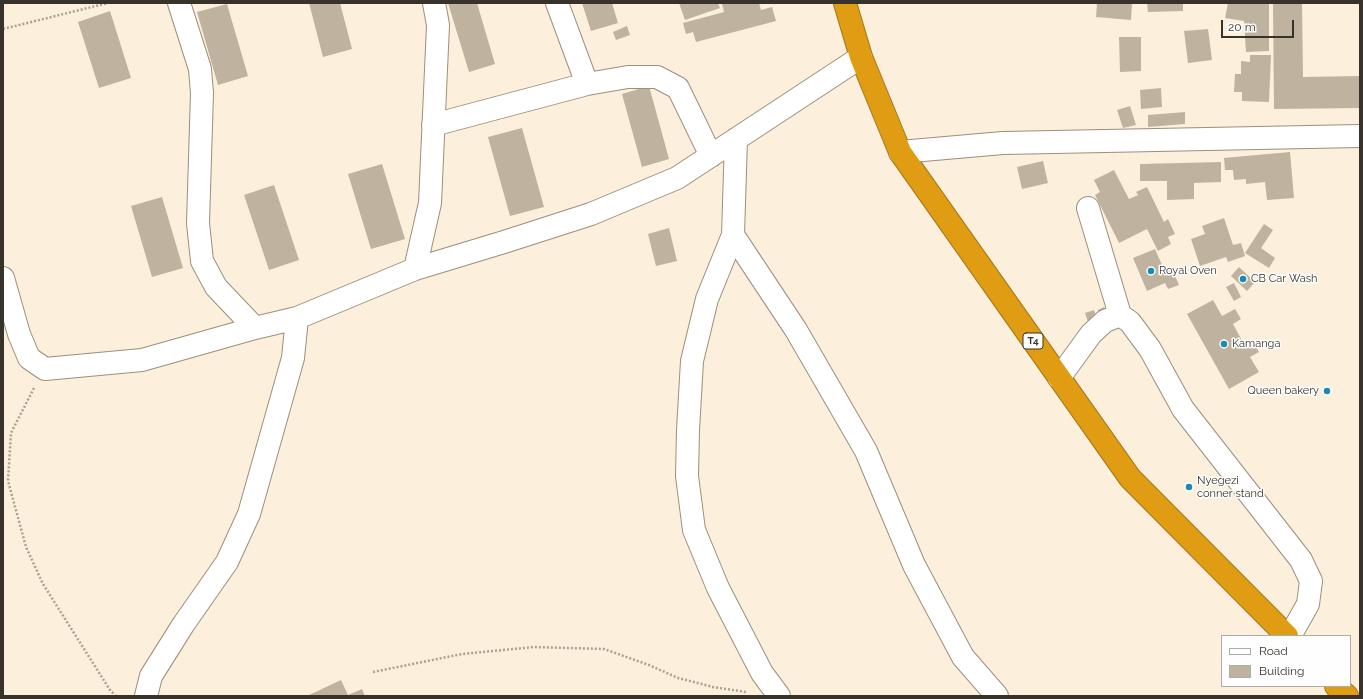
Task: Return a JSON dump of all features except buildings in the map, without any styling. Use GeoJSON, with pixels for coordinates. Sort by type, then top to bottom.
{"type":"FeatureCollection","features":[{"type":"Feature","properties":{"kind":"highway","name":"T4"},"geometry":{"type":"LineString","coordinates":[[845,3],[861,57],[900,152],[1130,478],[1287,635]]}},
{"type":"Feature","properties":{"kind":"highway"},"geometry":{"type":"LineString","coordinates":[[1337,687],[1347,696]]}},
{"type":"Feature","properties":{"kind":"street"},"geometry":{"type":"LineString","coordinates":[[180,3],[200,69],[202,93],[198,223],[202,261],[216,287],[255,328]]}},
{"type":"Feature","properties":{"kind":"street"},"geometry":{"type":"LineString","coordinates":[[414,269],[430,203],[438,24],[434,3]]}},
{"type":"Feature","properties":{"kind":"street"},"geometry":{"type":"LineString","coordinates":[[557,3],[586,84]]}},
{"type":"Feature","properties":{"kind":"street"},"geometry":{"type":"LineString","coordinates":[[3,278],[19,334],[29,358],[45,369],[142,360],[255,328],[297,318],[414,269],[591,214],[677,178],[861,57]]}},
{"type":"Feature","properties":{"kind":"street"},"geometry":{"type":"LineString","coordinates":[[434,126],[586,84],[628,77],[657,77],[678,88],[711,156]]}},
{"type":"Feature","properties":{"kind":"street"},"geometry":{"type":"LineString","coordinates":[[900,152],[1003,143],[1360,136]]}},
{"type":"Feature","properties":{"kind":"street"},"geometry":{"type":"LineString","coordinates":[[736,139],[733,235],[707,299],[692,361],[687,476],[694,530],[718,588],[762,673],[779,696]]}},
{"type":"Feature","properties":{"kind":"street"},"geometry":{"type":"LineString","coordinates":[[1088,208],[1120,315],[1130,322],[1150,349],[1183,409],[1301,560],[1311,582],[1308,604],[1289,635]]}},
{"type":"Feature","properties":{"kind":"street"},"geometry":{"type":"LineString","coordinates":[[733,235],[796,330],[866,450],[914,565],[963,657],[997,696]]}},
{"type":"Feature","properties":{"kind":"street"},"geometry":{"type":"LineString","coordinates":[[1059,378],[1090,334],[1104,321],[1120,315]]}},
{"type":"Feature","properties":{"kind":"street"},"geometry":{"type":"LineString","coordinates":[[146,696],[151,676],[227,562],[249,514],[293,358],[297,318]]}},
{"type":"Feature","properties":{"kind":"path"},"geometry":{"type":"LineString","coordinates":[[3,29],[108,3]]}},
{"type":"Feature","properties":{"kind":"path"},"geometry":{"type":"LineString","coordinates":[[45,369],[26,401],[11,433],[8,480],[26,547],[43,584],[110,690],[116,696]]}},
{"type":"Feature","properties":{"kind":"path"},"geometry":{"type":"LineString","coordinates":[[373,672],[462,654],[534,647],[604,649],[648,664],[678,678],[713,687],[751,693]]}},
{"type":"Feature","properties":{"kind":"place","name":"Royal Oven"},"geometry":{"type":"Point","coordinates":[1151,271]}},
{"type":"Feature","properties":{"kind":"place","name":"CB Car Wash"},"geometry":{"type":"Point","coordinates":[1243,279]}},
{"type":"Feature","properties":{"kind":"place","name":"Kamanga"},"geometry":{"type":"Point","coordinates":[1224,344]}},
{"type":"Feature","properties":{"kind":"place","name":"Queen bakery"},"geometry":{"type":"Point","coordinates":[1327,391]}},
{"type":"Feature","properties":{"kind":"place","name":"Nyegezi conner stand"},"geometry":{"type":"Point","coordinates":[1189,487]}}]}
